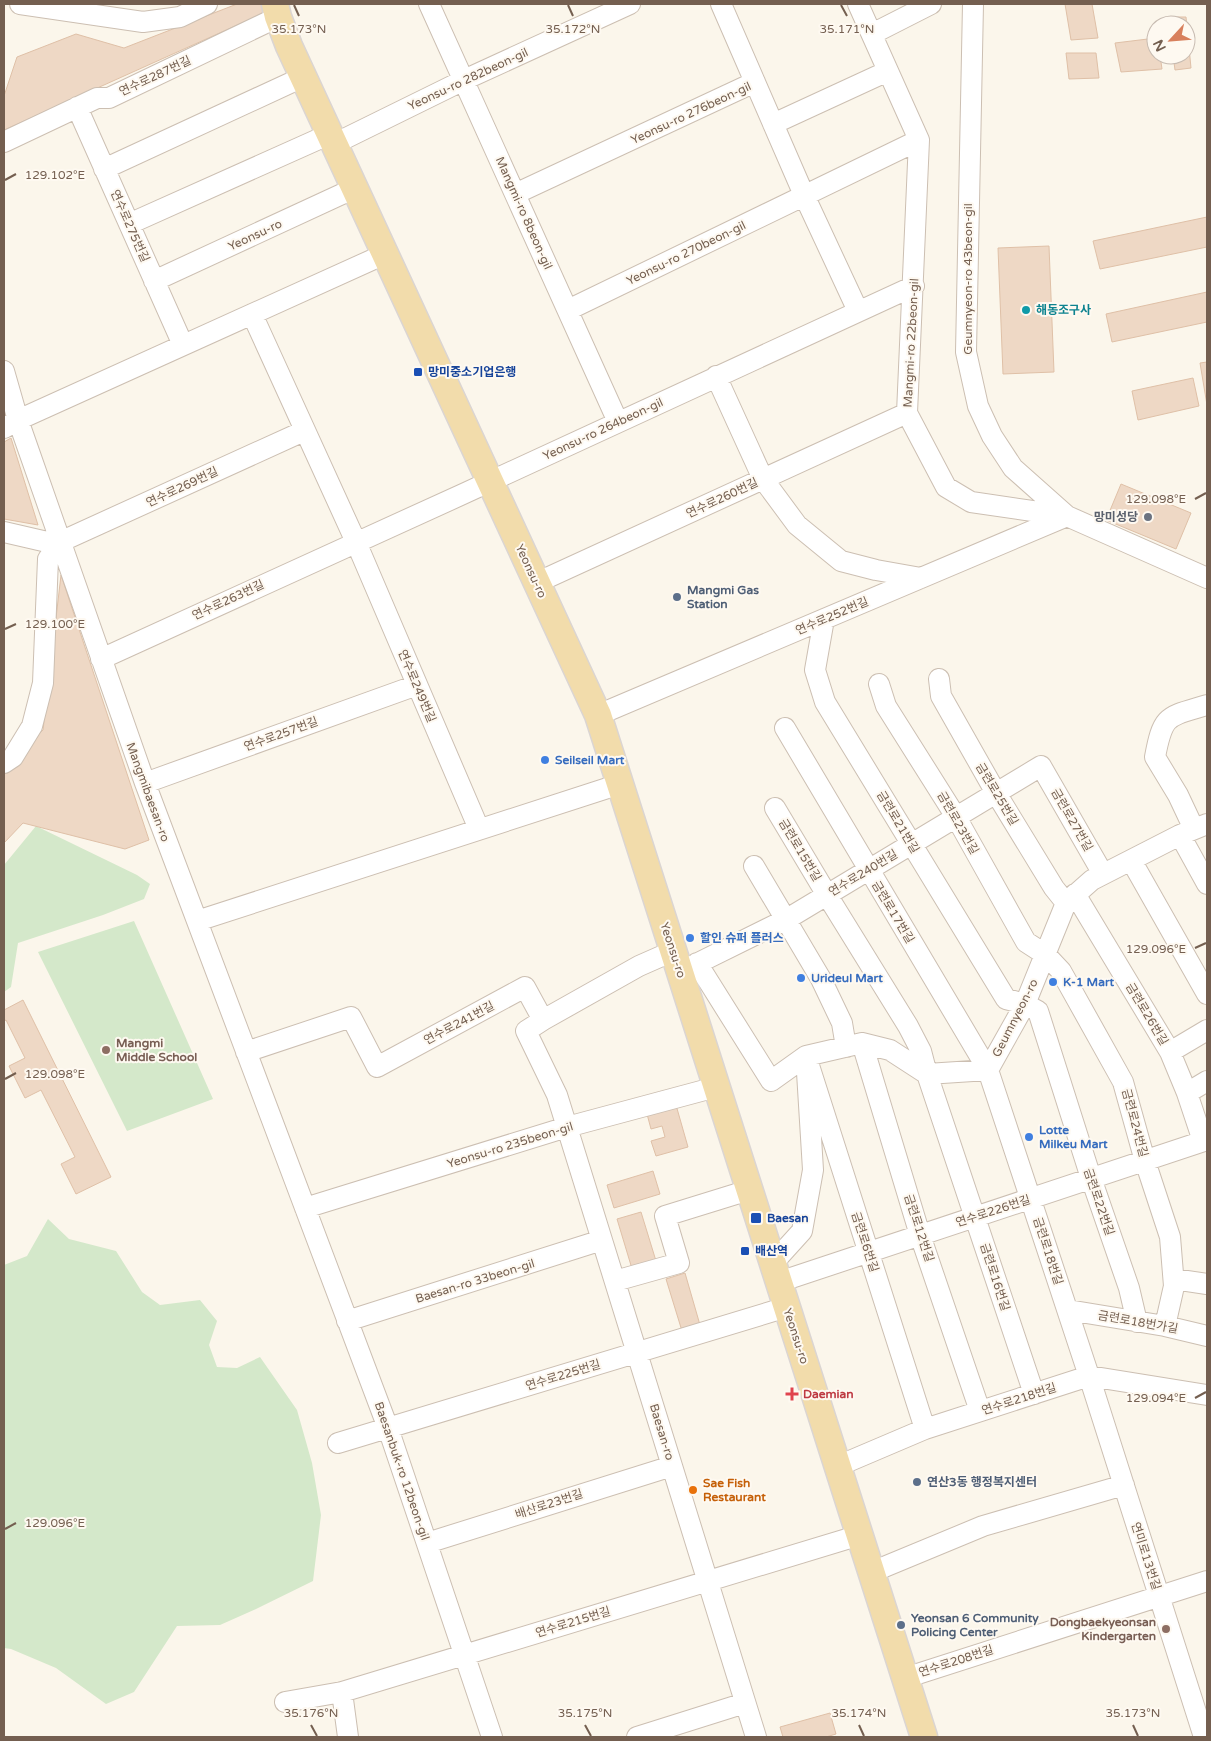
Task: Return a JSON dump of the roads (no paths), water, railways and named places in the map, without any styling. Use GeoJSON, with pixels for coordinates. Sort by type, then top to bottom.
{"type":"FeatureCollection","features":[{"type":"Feature","properties":{"kind":"main road","name":"Yeonsu-ro"},"geometry":{"type":"LineString","coordinates":[[277,10],[303,77],[598,716],[683,962],[716,1087],[924,1737]]}},
{"type":"Feature","properties":{"kind":"street"},"geometry":{"type":"LineString","coordinates":[[20,4],[143,22],[180,17],[207,4]]}},
{"type":"Feature","properties":{"kind":"street","name":"Mangmi-ro 8beon-gil"},"geometry":{"type":"LineString","coordinates":[[430,4],[618,422]]}},
{"type":"Feature","properties":{"kind":"street","name":"Yeonsu-ro 282beon-gil"},"geometry":{"type":"LineString","coordinates":[[332,139],[630,4]]}},
{"type":"Feature","properties":{"kind":"street"},"geometry":{"type":"LineString","coordinates":[[721,4],[755,82]]}},
{"type":"Feature","properties":{"kind":"street","name":"Mangmi-ro 22beon-gil"},"geometry":{"type":"LineString","coordinates":[[858,4],[919,140],[907,413],[946,487],[971,502],[1067,516]]}},
{"type":"Feature","properties":{"kind":"street"},"geometry":{"type":"LineString","coordinates":[[872,34],[931,4]]}},
{"type":"Feature","properties":{"kind":"street","name":"Geumnyeon-ro 43beon-gil"},"geometry":{"type":"LineString","coordinates":[[973,4],[966,352],[978,406],[992,436],[1014,468],[1067,516],[1207,578]]}},
{"type":"Feature","properties":{"kind":"street","name":"연수로287번길"},"geometry":{"type":"LineString","coordinates":[[4,142],[97,98],[109,98],[277,10]]}},
{"type":"Feature","properties":{"kind":"street"},"geometry":{"type":"LineString","coordinates":[[773,124],[888,71]]}},
{"type":"Feature","properties":{"kind":"street"},"geometry":{"type":"LineString","coordinates":[[104,169],[303,77]]}},
{"type":"Feature","properties":{"kind":"street","name":"Yeonsu-ro 276beon-gil"},"geometry":{"type":"LineString","coordinates":[[516,194],[755,82],[804,195]]}},
{"type":"Feature","properties":{"kind":"street","name":"연수로275번길"},"geometry":{"type":"LineString","coordinates":[[77,107],[183,345]]}},
{"type":"Feature","properties":{"kind":"street"},"geometry":{"type":"LineString","coordinates":[[129,224],[332,139]]}},
{"type":"Feature","properties":{"kind":"street","name":"Yeonsu-ro 270beon-gil"},"geometry":{"type":"LineString","coordinates":[[568,310],[919,140]]}},
{"type":"Feature","properties":{"kind":"street","name":"Yeonsu-ro"},"geometry":{"type":"LineString","coordinates":[[154,280],[355,188]]}},
{"type":"Feature","properties":{"kind":"street"},"geometry":{"type":"LineString","coordinates":[[804,195],[858,311]]}},
{"type":"Feature","properties":{"kind":"street"},"geometry":{"type":"LineString","coordinates":[[11,424],[385,254]]}},
{"type":"Feature","properties":{"kind":"street","name":"Yeonsu-ro 264beon-gil"},"geometry":{"type":"LineString","coordinates":[[489,481],[914,286]]}},
{"type":"Feature","properties":{"kind":"street"},"geometry":{"type":"LineString","coordinates":[[252,314],[356,542]]}},
{"type":"Feature","properties":{"kind":"street","name":"Mangmibaesan-ro"},"geometry":{"type":"LineString","coordinates":[[4,371],[11,424],[60,542],[145,783],[305,1208]]}},
{"type":"Feature","properties":{"kind":"street"},"geometry":{"type":"LineString","coordinates":[[716,376],[763,479],[797,525],[841,561],[876,570],[921,578]]}},
{"type":"Feature","properties":{"kind":"street","name":"연수로260번길"},"geometry":{"type":"LineString","coordinates":[[536,583],[907,413]]}},
{"type":"Feature","properties":{"kind":"street","name":"연수로269번길"},"geometry":{"type":"LineString","coordinates":[[60,542],[304,431]]}},
{"type":"Feature","properties":{"kind":"street","name":"연수로263번길"},"geometry":{"type":"LineString","coordinates":[[101,658],[489,481]]}},
{"type":"Feature","properties":{"kind":"street","name":"연수로252번길"},"geometry":{"type":"LineString","coordinates":[[598,716],[1067,516]]}},
{"type":"Feature","properties":{"kind":"street"},"geometry":{"type":"LineString","coordinates":[[4,532],[43,541],[60,542]]}},
{"type":"Feature","properties":{"kind":"street"},"geometry":{"type":"LineString","coordinates":[[4,763],[12,757],[32,726],[43,683],[48,559],[60,542]]}},
{"type":"Feature","properties":{"kind":"street","name":"연수로249번길"},"geometry":{"type":"LineString","coordinates":[[356,542],[479,829]]}},
{"type":"Feature","properties":{"kind":"street","name":"금련로21번길"},"geometry":{"type":"LineString","coordinates":[[824,619],[815,670],[825,702],[1006,999],[1024,1004]]}},
{"type":"Feature","properties":{"kind":"street","name":"금련로25번길"},"geometry":{"type":"LineString","coordinates":[[939,679],[941,696],[996,793],[1054,888],[1071,898]]}},
{"type":"Feature","properties":{"kind":"street","name":"금련로23번길"},"geometry":{"type":"LineString","coordinates":[[880,684],[886,706],[956,817],[1026,942],[1046,955]]}},
{"type":"Feature","properties":{"kind":"street","name":"연수로257번길"},"geometry":{"type":"LineString","coordinates":[[145,783],[417,685]]}},
{"type":"Feature","properties":{"kind":"street"},"geometry":{"type":"LineString","coordinates":[[1207,705],[1178,714],[1166,721],[1159,732],[1155,757],[1178,795],[1194,830],[1207,884]]}},
{"type":"Feature","properties":{"kind":"street","name":"금련로17번길"},"geometry":{"type":"LineString","coordinates":[[784,728],[988,1070]]}},
{"type":"Feature","properties":{"kind":"street","name":"연수로240번길"},"geometry":{"type":"LineString","coordinates":[[683,962],[787,919],[1041,766]]}},
{"type":"Feature","properties":{"kind":"street","name":"금련로27번길"},"geometry":{"type":"LineString","coordinates":[[1041,766],[1103,874]]}},
{"type":"Feature","properties":{"kind":"street"},"geometry":{"type":"LineString","coordinates":[[197,921],[620,784]]}},
{"type":"Feature","properties":{"kind":"street","name":"금련로15번길"},"geometry":{"type":"LineString","coordinates":[[775,808],[826,895],[922,1050],[927,1074]]}},
{"type":"Feature","properties":{"kind":"street"},"geometry":{"type":"LineString","coordinates":[[1071,898],[1092,880],[1194,830]]}},
{"type":"Feature","properties":{"kind":"street"},"geometry":{"type":"LineString","coordinates":[[1131,860],[1207,994]]}},
{"type":"Feature","properties":{"kind":"street","name":"금련로12번길"},"geometry":{"type":"LineString","coordinates":[[754,866],[821,979],[854,1045],[980,1411]]}},
{"type":"Feature","properties":{"kind":"street","name":"Geumnyeon-ro"},"geometry":{"type":"LineString","coordinates":[[927,1074],[988,1070],[1024,1004],[1071,898]]}},
{"type":"Feature","properties":{"kind":"street","name":"금련로26번길"},"geometry":{"type":"LineString","coordinates":[[1071,898],[1170,1052],[1205,1141]]}},
{"type":"Feature","properties":{"kind":"street","name":"금련로24번길"},"geometry":{"type":"LineString","coordinates":[[1046,955],[1062,970],[1123,1082],[1145,1160],[1170,1237],[1174,1286],[1164,1326]]}},
{"type":"Feature","properties":{"kind":"street"},"geometry":{"type":"LineString","coordinates":[[543,1020],[639,966],[683,962],[771,1081],[806,1056],[854,1045],[890,1050],[927,1074]]}},
{"type":"Feature","properties":{"kind":"street","name":"연수로241번길"},"geometry":{"type":"LineString","coordinates":[[246,1052],[351,1017],[377,1067],[525,987],[543,1020]]}},
{"type":"Feature","properties":{"kind":"street","name":"금련로22번길"},"geometry":{"type":"LineString","coordinates":[[1024,1004],[1038,1011],[1091,1178],[1129,1288],[1137,1322]]}},
{"type":"Feature","properties":{"kind":"street","name":"Baesan-ro"},"geometry":{"type":"LineString","coordinates":[[543,1020],[526,1031],[557,1095],[756,1737]]}},
{"type":"Feature","properties":{"kind":"street"},"geometry":{"type":"LineString","coordinates":[[1170,1052],[1207,1030]]}},
{"type":"Feature","properties":{"kind":"street"},"geometry":{"type":"LineString","coordinates":[[776,1272],[802,1231],[813,1170],[806,1056]]}},
{"type":"Feature","properties":{"kind":"street","name":"금련로6번길"},"geometry":{"type":"LineString","coordinates":[[806,1056],[925,1429]]}},
{"type":"Feature","properties":{"kind":"street","name":"금련로18번길"},"geometry":{"type":"LineString","coordinates":[[988,1070],[1089,1376]]}},
{"type":"Feature","properties":{"kind":"street","name":"금련로16번길"},"geometry":{"type":"LineString","coordinates":[[927,1074],[1034,1394]]}},
{"type":"Feature","properties":{"kind":"street"},"geometry":{"type":"LineString","coordinates":[[1187,1093],[1207,1081]]}},
{"type":"Feature","properties":{"kind":"street","name":"Yeonsu-ro 235beon-gil"},"geometry":{"type":"LineString","coordinates":[[305,1208],[567,1127],[716,1087]]}},
{"type":"Feature","properties":{"kind":"street","name":"연수로226번길"},"geometry":{"type":"LineString","coordinates":[[776,1272],[868,1252],[1205,1141]]}},
{"type":"Feature","properties":{"kind":"street"},"geometry":{"type":"LineString","coordinates":[[615,1281],[678,1262],[664,1216],[750,1190]]}},
{"type":"Feature","properties":{"kind":"street","name":"Baesanbuk-ro 12beon-gil"},"geometry":{"type":"LineString","coordinates":[[305,1208],[388,1428],[492,1737]]}},
{"type":"Feature","properties":{"kind":"street","name":"Baesan-ro 33beon-gil"},"geometry":{"type":"LineString","coordinates":[[347,1321],[602,1240]]}},
{"type":"Feature","properties":{"kind":"street"},"geometry":{"type":"LineString","coordinates":[[1174,1280],[1207,1284]]}},
{"type":"Feature","properties":{"kind":"street","name":"연수로225번길"},"geometry":{"type":"LineString","coordinates":[[338,1443],[787,1307]]}},
{"type":"Feature","properties":{"kind":"street","name":"금련로18번가길"},"geometry":{"type":"LineString","coordinates":[[1068,1310],[1164,1326],[1207,1336]]}},
{"type":"Feature","properties":{"kind":"street","name":"연수로218번길"},"geometry":{"type":"LineString","coordinates":[[838,1466],[925,1429],[1089,1376],[1207,1395]]}},
{"type":"Feature","properties":{"kind":"street","name":"연미로13번길"},"geometry":{"type":"LineString","coordinates":[[1089,1376],[1204,1737]]}},
{"type":"Feature","properties":{"kind":"street","name":"배산로23번길"},"geometry":{"type":"LineString","coordinates":[[427,1543],[672,1466]]}},
{"type":"Feature","properties":{"kind":"street"},"geometry":{"type":"LineString","coordinates":[[872,1572],[983,1526],[1124,1485]]}},
{"type":"Feature","properties":{"kind":"street","name":"연수로215번길"},"geometry":{"type":"LineString","coordinates":[[285,1702],[342,1692],[860,1535]]}},
{"type":"Feature","properties":{"kind":"street","name":"연수로208번길"},"geometry":{"type":"LineString","coordinates":[[906,1678],[1207,1581]]}},
{"type":"Feature","properties":{"kind":"street"},"geometry":{"type":"LineString","coordinates":[[342,1692],[348,1737]]}},
{"type":"Feature","properties":{"kind":"street"},"geometry":{"type":"LineString","coordinates":[[637,1737],[664,1733],[746,1703]]}},
{"type":"Feature","properties":{"kind":"place","name":"해동조구사"},"geometry":{"type":"Point","coordinates":[1026,310]}},
{"type":"Feature","properties":{"kind":"place","name":"망미중소기업은행"},"geometry":{"type":"Point","coordinates":[418,372]}},
{"type":"Feature","properties":{"kind":"place","name":"망미성당"},"geometry":{"type":"Point","coordinates":[1148,517]}},
{"type":"Feature","properties":{"kind":"place","name":"Mangmi Gas Station"},"geometry":{"type":"Point","coordinates":[677,597]}},
{"type":"Feature","properties":{"kind":"place","name":"Seilseil Mart"},"geometry":{"type":"Point","coordinates":[545,760]}},
{"type":"Feature","properties":{"kind":"place","name":"할인 슈퍼 플러스"},"geometry":{"type":"Point","coordinates":[690,938]}},
{"type":"Feature","properties":{"kind":"place","name":"Urideul Mart"},"geometry":{"type":"Point","coordinates":[801,978]}},
{"type":"Feature","properties":{"kind":"place","name":"K-1 Mart"},"geometry":{"type":"Point","coordinates":[1053,982]}},
{"type":"Feature","properties":{"kind":"place","name":"Mangmi Middle School"},"geometry":{"type":"Point","coordinates":[106,1050]}},
{"type":"Feature","properties":{"kind":"place","name":"Lotte Milkeu Mart"},"geometry":{"type":"Point","coordinates":[1029,1137]}},
{"type":"Feature","properties":{"kind":"place","name":"Baesan"},"geometry":{"type":"Point","coordinates":[756,1218]}},
{"type":"Feature","properties":{"kind":"place","name":"배산역"},"geometry":{"type":"Point","coordinates":[745,1251]}},
{"type":"Feature","properties":{"kind":"place","name":"Daemian"},"geometry":{"type":"Point","coordinates":[792,1394]}},
{"type":"Feature","properties":{"kind":"place","name":"연산3동 행정복지센터"},"geometry":{"type":"Point","coordinates":[917,1482]}},
{"type":"Feature","properties":{"kind":"place","name":"Sae Fish Restaurant"},"geometry":{"type":"Point","coordinates":[693,1490]}},
{"type":"Feature","properties":{"kind":"place","name":"Yeonsan 6 Community Policing Center"},"geometry":{"type":"Point","coordinates":[901,1625]}},
{"type":"Feature","properties":{"kind":"place","name":"Dongbaekyeonsan Kindergarten"},"geometry":{"type":"Point","coordinates":[1166,1629]}}]}
